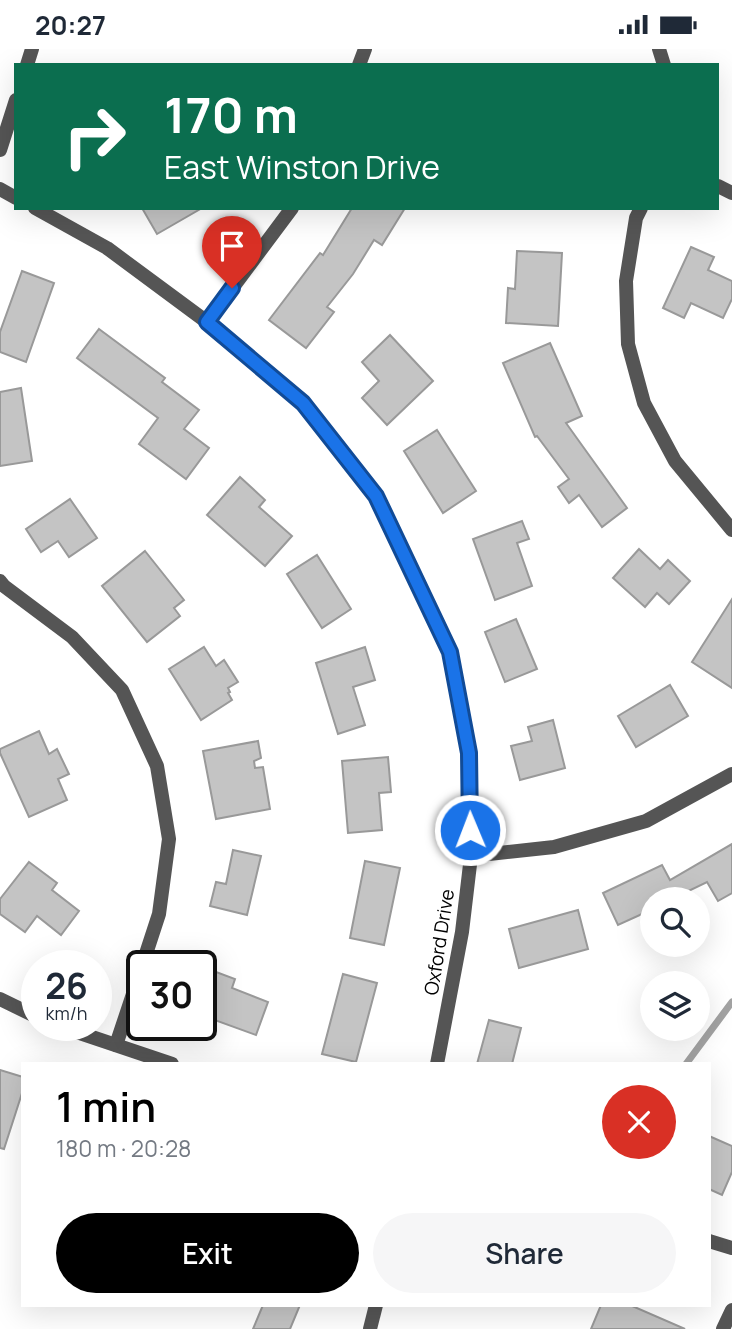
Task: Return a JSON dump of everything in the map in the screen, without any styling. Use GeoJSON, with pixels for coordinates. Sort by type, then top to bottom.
{"type":"FeatureCollection","features":[{"type":"Feature","properties":{"kind":"street"},"geometry":{"type":"LineString","coordinates":[[0,150],[14,106]]}},
{"type":"Feature","properties":{"kind":"street","name":"Oxford Drive"},"geometry":{"type":"LineString","coordinates":[[39,210],[107,248],[207,322],[303,403],[376,496],[450,652],[469,753],[471,856],[462,932],[437,1062]]}},
{"type":"Feature","properties":{"kind":"street"},"geometry":{"type":"LineString","coordinates":[[207,322],[291,210]]}},
{"type":"Feature","properties":{"kind":"street"},"geometry":{"type":"LineString","coordinates":[[640,210],[636,218],[626,281],[628,344],[644,403],[674,461],[732,530]]}},
{"type":"Feature","properties":{"kind":"street"},"geometry":{"type":"LineString","coordinates":[[0,581],[72,637],[122,690],[157,765],[169,839],[159,914],[147,950]]}},
{"type":"Feature","properties":{"kind":"street"},"geometry":{"type":"LineString","coordinates":[[471,856],[554,847],[646,821],[732,774]]}},
{"type":"Feature","properties":{"kind":"street"},"geometry":{"type":"LineString","coordinates":[[0,999],[21,1009]]}},
{"type":"Feature","properties":{"kind":"street"},"geometry":{"type":"LineString","coordinates":[[116,1045],[126,1015]]}},
{"type":"Feature","properties":{"kind":"street"},"geometry":{"type":"LineString","coordinates":[[104,1041],[166,1062]]}},
{"type":"Feature","properties":{"kind":"street"},"geometry":{"type":"LineString","coordinates":[[711,1242],[732,1248]]}},
{"type":"Feature","properties":{"kind":"street"},"geometry":{"type":"LineString","coordinates":[[369,1329],[375,1307]]}},
{"type":"Feature","properties":{"kind":"street"},"geometry":{"type":"LineString","coordinates":[[723,1329],[732,1310]]}},
{"type":"Feature","properties":{"kind":"building"},"geometry":{"type":"Polygon","coordinates":[[[143,210],[199,210],[157,234],[143,210]]]}},
{"type":"Feature","properties":{"kind":"building"},"geometry":{"type":"Polygon","coordinates":[[[351,210],[404,210],[382,245],[374,240],[353,274],[327,307],[334,312],[306,348],[269,320],[320,253],[323,255],[351,210]]]}},
{"type":"Feature","properties":{"kind":"building"},"geometry":{"type":"Polygon","coordinates":[[[691,247],[714,257],[708,270],[732,281],[732,299],[723,318],[691,303],[684,318],[663,308],[691,247]]]}},
{"type":"Feature","properties":{"kind":"building"},"geometry":{"type":"Polygon","coordinates":[[[517,251],[562,253],[558,326],[506,323],[508,288],[515,289],[517,251]]]}},
{"type":"Feature","properties":{"kind":"building"},"geometry":{"type":"Polygon","coordinates":[[[22,271],[54,283],[26,362],[0,352],[0,332],[22,271]]]}},
{"type":"Feature","properties":{"kind":"building"},"geometry":{"type":"Polygon","coordinates":[[[99,329],[165,378],[162,382],[199,410],[184,429],[209,448],[186,479],[139,444],[158,418],[77,358],[99,329]]]}},
{"type":"Feature","properties":{"kind":"building"},"geometry":{"type":"Polygon","coordinates":[[[390,335],[433,381],[387,425],[362,398],[379,381],[362,362],[390,335]]]}},
{"type":"Feature","properties":{"kind":"building"},"geometry":{"type":"Polygon","coordinates":[[[550,343],[582,416],[566,423],[627,508],[602,527],[579,495],[569,503],[558,487],[569,479],[537,436],[535,437],[503,363],[550,343]]]}},
{"type":"Feature","properties":{"kind":"building"},"geometry":{"type":"Polygon","coordinates":[[[21,388],[32,461],[0,466],[0,392],[21,388]]]}},
{"type":"Feature","properties":{"kind":"building"},"geometry":{"type":"Polygon","coordinates":[[[437,430],[476,491],[443,513],[404,451],[437,430]]]}},
{"type":"Feature","properties":{"kind":"building"},"geometry":{"type":"Polygon","coordinates":[[[240,477],[265,500],[259,507],[292,536],[265,566],[207,515],[240,477]]]}},
{"type":"Feature","properties":{"kind":"building"},"geometry":{"type":"Polygon","coordinates":[[[70,499],[97,538],[69,557],[58,541],[41,552],[26,529],[70,499]]]}},
{"type":"Feature","properties":{"kind":"building"},"geometry":{"type":"Polygon","coordinates":[[[522,521],[529,539],[517,543],[532,586],[495,600],[473,539],[522,521]]]}},
{"type":"Feature","properties":{"kind":"building"},"geometry":{"type":"Polygon","coordinates":[[[639,549],[660,569],[668,560],[690,581],[669,604],[657,593],[645,607],[613,578],[639,549]]]}},
{"type":"Feature","properties":{"kind":"building"},"geometry":{"type":"Polygon","coordinates":[[[145,551],[184,600],[174,608],[180,616],[147,642],[102,586],[145,551]]]}},
{"type":"Feature","properties":{"kind":"building"},"geometry":{"type":"Polygon","coordinates":[[[317,555],[351,609],[322,628],[287,574],[317,555]]]}},
{"type":"Feature","properties":{"kind":"building"},"geometry":{"type":"Polygon","coordinates":[[[732,599],[732,688],[692,662],[732,599]]]}},
{"type":"Feature","properties":{"kind":"building"},"geometry":{"type":"Polygon","coordinates":[[[516,619],[537,669],[505,682],[485,632],[516,619]]]}},
{"type":"Feature","properties":{"kind":"building"},"geometry":{"type":"Polygon","coordinates":[[[204,647],[216,666],[224,660],[238,682],[228,688],[232,700],[201,720],[169,669],[204,647]]]}},
{"type":"Feature","properties":{"kind":"building"},"geometry":{"type":"Polygon","coordinates":[[[365,647],[375,680],[353,687],[365,725],[338,734],[316,663],[365,647]]]}},
{"type":"Feature","properties":{"kind":"building"},"geometry":{"type":"Polygon","coordinates":[[[670,685],[688,716],[636,747],[618,716],[670,685]]]}},
{"type":"Feature","properties":{"kind":"building"},"geometry":{"type":"Polygon","coordinates":[[[553,720],[565,768],[520,780],[511,746],[532,741],[528,727],[553,720]]]}},
{"type":"Feature","properties":{"kind":"building"},"geometry":{"type":"Polygon","coordinates":[[[39,731],[49,754],[57,749],[69,774],[58,779],[67,800],[29,817],[0,749],[39,731]]]}},
{"type":"Feature","properties":{"kind":"building"},"geometry":{"type":"Polygon","coordinates":[[[258,741],[261,758],[254,761],[255,768],[263,767],[270,809],[216,819],[203,751],[258,741]]]}},
{"type":"Feature","properties":{"kind":"building"},"geometry":{"type":"Polygon","coordinates":[[[388,757],[391,792],[379,793],[382,830],[348,833],[342,761],[388,757]]]}},
{"type":"Feature","properties":{"kind":"building"},"geometry":{"type":"Polygon","coordinates":[[[732,844],[732,893],[718,901],[707,882],[697,887],[640,887],[640,915],[618,925],[603,893],[662,865],[670,880],[732,844]]]}},
{"type":"Feature","properties":{"kind":"building"},"geometry":{"type":"Polygon","coordinates":[[[233,850],[261,856],[247,915],[210,906],[216,882],[226,884],[233,850]]]}},
{"type":"Feature","properties":{"kind":"building"},"geometry":{"type":"Polygon","coordinates":[[[365,861],[400,868],[384,945],[350,938],[365,861]]]}},
{"type":"Feature","properties":{"kind":"building"},"geometry":{"type":"Polygon","coordinates":[[[29,862],[57,883],[52,890],[79,911],[61,935],[37,916],[25,932],[0,914],[0,899],[29,862]]]}},
{"type":"Feature","properties":{"kind":"building"},"geometry":{"type":"Polygon","coordinates":[[[578,910],[588,949],[519,968],[509,929],[578,910]]]}},
{"type":"Feature","properties":{"kind":"building"},"geometry":{"type":"Polygon","coordinates":[[[217,972],[235,979],[232,988],[268,1002],[256,1035],[217,1021],[217,972]]]}},
{"type":"Feature","properties":{"kind":"building"},"geometry":{"type":"Polygon","coordinates":[[[343,974],[377,983],[356,1062],[322,1054],[343,974]]]}},
{"type":"Feature","properties":{"kind":"building"},"geometry":{"type":"Polygon","coordinates":[[[489,1020],[521,1028],[512,1062],[478,1062],[489,1020]]]}},
{"type":"Feature","properties":{"kind":"building"},"geometry":{"type":"Polygon","coordinates":[[[0,1070],[21,1076],[21,1096],[4,1149],[0,1148],[0,1070]]]}},
{"type":"Feature","properties":{"kind":"building"},"geometry":{"type":"Polygon","coordinates":[[[711,1137],[732,1146],[732,1172],[722,1195],[711,1190],[711,1137]]]}},
{"type":"Feature","properties":{"kind":"building"},"geometry":{"type":"Polygon","coordinates":[[[262,1307],[299,1307],[290,1329],[253,1329],[262,1307]]]}},
{"type":"Feature","properties":{"kind":"building"},"geometry":{"type":"Polygon","coordinates":[[[600,1307],[635,1307],[685,1329],[591,1329],[600,1307]]]}},
{"type":"Feature","properties":{"kind":"waterway"},"geometry":{"type":"LineString","coordinates":[[687,1062],[732,1002]]}},
{"type":"Feature","properties":{"kind":"route"},"geometry":{"type":"LineString","coordinates":[[232,288],[207,322],[303,403],[376,496],[450,652],[469,753],[470,830]]}}]}
